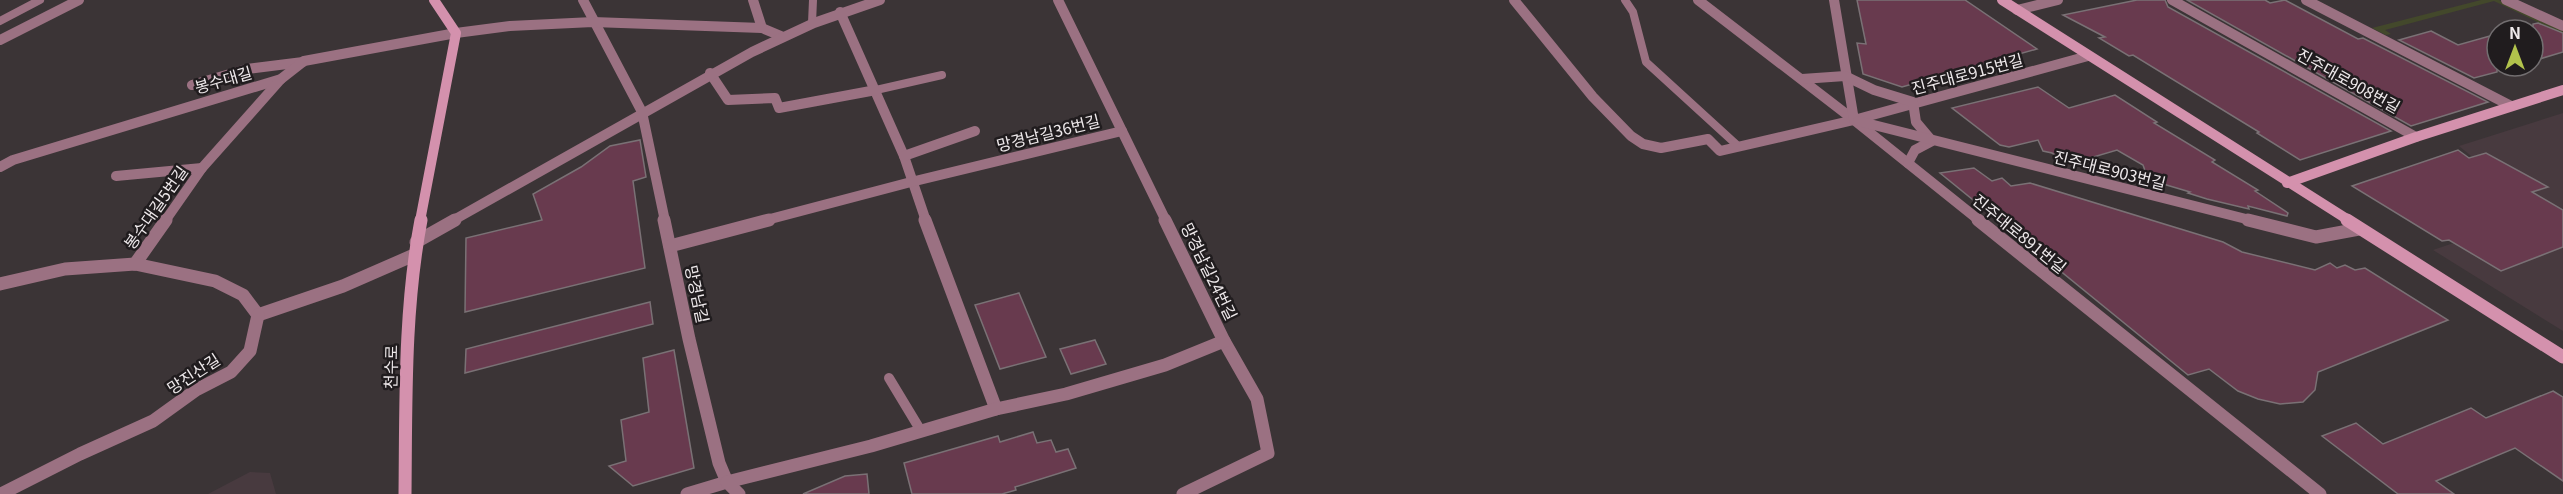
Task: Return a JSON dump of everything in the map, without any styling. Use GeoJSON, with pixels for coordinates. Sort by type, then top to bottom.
{"type":"FeatureCollection","features":[{"type":"Feature","properties":{"kind":"street"},"geometry":{"type":"LineString","coordinates":[[0,40],[79,0]]}},
{"type":"Feature","properties":{"kind":"street"},"geometry":{"type":"LineString","coordinates":[[434,0],[456,33],[510,26],[593,22],[762,28],[781,36]]}},
{"type":"Feature","properties":{"kind":"street","name":"망경남길"},"geometry":{"type":"LineString","coordinates":[[583,0],[642,112],[719,463],[722,488],[739,494]]}},
{"type":"Feature","properties":{"kind":"street"},"geometry":{"type":"LineString","coordinates":[[753,0],[762,28]]}},
{"type":"Feature","properties":{"kind":"street"},"geometry":{"type":"LineString","coordinates":[[416,242],[710,73],[781,36],[840,12],[880,0]]}},
{"type":"Feature","properties":{"kind":"street","name":"망경남길36번길"},"geometry":{"type":"LineString","coordinates":[[670,246],[911,182],[1122,131],[1058,0]]}},
{"type":"Feature","properties":{"kind":"street","name":"진주대로915번길"},"geometry":{"type":"LineString","coordinates":[[1514,0],[1565,61],[1584,88],[1639,144],[1653,148],[1674,148],[1708,140],[1720,151],[1854,120],[1913,102],[2088,57]]}},
{"type":"Feature","properties":{"kind":"street","name":"진주대로891번길"},"geometry":{"type":"LineString","coordinates":[[1698,0],[1854,120],[2320,494]]}},
{"type":"Feature","properties":{"kind":"street"},"geometry":{"type":"LineString","coordinates":[[1834,0],[1854,120]]}},
{"type":"Feature","properties":{"kind":"street"},"geometry":{"type":"LineString","coordinates":[[2002,0],[2359,230],[2563,357]]}},
{"type":"Feature","properties":{"kind":"street"},"geometry":{"type":"LineString","coordinates":[[2017,10],[2058,0]]}},
{"type":"Feature","properties":{"kind":"street","name":"진주대로908번길"},"geometry":{"type":"LineString","coordinates":[[2172,0],[2416,137]]}},
{"type":"Feature","properties":{"kind":"street"},"geometry":{"type":"LineString","coordinates":[[2306,0],[2511,106]]}},
{"type":"Feature","properties":{"kind":"street"},"geometry":{"type":"LineString","coordinates":[[2506,0],[2563,26]]}},
{"type":"Feature","properties":{"kind":"street"},"geometry":{"type":"LineString","coordinates":[[840,12],[904,156],[911,182],[996,410]]}},
{"type":"Feature","properties":{"kind":"street","name":"봉수대길"},"geometry":{"type":"LineString","coordinates":[[0,166],[57,146],[281,79],[304,62],[456,33]]}},
{"type":"Feature","properties":{"kind":"street","name":"천수로"},"geometry":{"type":"LineString","coordinates":[[405,494],[407,339],[414,255],[456,33]]}},
{"type":"Feature","properties":{"kind":"street"},"geometry":{"type":"LineString","coordinates":[[192,85],[247,69],[304,62]]}},
{"type":"Feature","properties":{"kind":"street"},"geometry":{"type":"LineString","coordinates":[[710,73],[728,100],[776,98],[779,108],[876,90]]}},
{"type":"Feature","properties":{"kind":"street"},"geometry":{"type":"LineString","coordinates":[[1802,79],[1845,76],[1874,90],[1913,102],[1916,122],[1932,141],[1915,150],[1908,164]]}},
{"type":"Feature","properties":{"kind":"street","name":"봉수대길5번길"},"geometry":{"type":"LineString","coordinates":[[135,264],[202,168],[281,79]]}},
{"type":"Feature","properties":{"kind":"street"},"geometry":{"type":"LineString","coordinates":[[2287,183],[2416,137],[2563,90]]}},
{"type":"Feature","properties":{"kind":"street","name":"진주대로903번길"},"geometry":{"type":"LineString","coordinates":[[1854,120],[2316,237],[2359,230]]}},
{"type":"Feature","properties":{"kind":"street"},"geometry":{"type":"LineString","coordinates":[[904,156],[975,131]]}},
{"type":"Feature","properties":{"kind":"street","name":"망경남길24번길"},"geometry":{"type":"LineString","coordinates":[[722,488],[996,410],[1066,394],[1165,365],[1224,341],[1122,131]]}},
{"type":"Feature","properties":{"kind":"street","name":"봉수대길5번길"},"geometry":{"type":"LineString","coordinates":[[116,176],[202,168]]}},
{"type":"Feature","properties":{"kind":"street"},"geometry":{"type":"LineString","coordinates":[[0,284],[65,269],[135,264],[215,281],[243,295],[258,315],[343,286],[414,255]]}},
{"type":"Feature","properties":{"kind":"street","name":"망진산길"},"geometry":{"type":"LineString","coordinates":[[0,494],[153,421],[196,390],[231,372],[250,351],[258,315]]}},
{"type":"Feature","properties":{"kind":"street"},"geometry":{"type":"LineString","coordinates":[[1183,494],[1268,453],[1257,399],[1224,341]]}},
{"type":"Feature","properties":{"kind":"street"},"geometry":{"type":"LineString","coordinates":[[687,494],[722,488]]}},
{"type":"Feature","properties":{"kind":"lane"},"geometry":{"type":"LineString","coordinates":[[0,21],[40,0]]}},
{"type":"Feature","properties":{"kind":"lane"},"geometry":{"type":"LineString","coordinates":[[812,23],[813,0]]}},
{"type":"Feature","properties":{"kind":"lane"},"geometry":{"type":"LineString","coordinates":[[1625,0],[1634,12],[1646,62],[1738,146]]}},
{"type":"Feature","properties":{"kind":"lane"},"geometry":{"type":"LineString","coordinates":[[876,90],[942,75]]}},
{"type":"Feature","properties":{"kind":"lane"},"geometry":{"type":"LineString","coordinates":[[889,378],[921,431]]}},
{"type":"Feature","properties":{"kind":"shaded area"},"geometry":{"type":"Polygon","coordinates":[[[2563,113],[2563,331],[2433,250],[2510,224],[2476,160],[2459,146],[2563,113]]]}},
{"type":"Feature","properties":{"kind":"shaded area"},"geometry":{"type":"Polygon","coordinates":[[[250,472],[270,473],[276,494],[208,494],[250,472]]]}},
{"type":"Feature","properties":{"kind":"green space"},"geometry":{"type":"Polygon","coordinates":[[[2481,0],[2499,0],[2536,18],[2530,18],[2494,1],[2385,30],[2391,34],[2386,35],[2372,28],[2481,0]]]}},
{"type":"Feature","properties":{"kind":"green space"},"geometry":{"type":"Polygon","coordinates":[[[2545,22],[2563,31],[2563,34],[2545,25],[2545,22]]]}},
{"type":"Feature","properties":{"kind":"building"},"geometry":{"type":"Polygon","coordinates":[[[1857,0],[1965,0],[2037,49],[1902,87],[1863,74],[1857,43],[1866,44],[1857,0]]]}},
{"type":"Feature","properties":{"kind":"building"},"geometry":{"type":"Polygon","coordinates":[[[2137,0],[2165,0],[2168,7],[2391,131],[2300,160],[2257,133],[2259,132],[2133,55],[2129,56],[2099,38],[2105,37],[2063,15],[2137,0]]]}},
{"type":"Feature","properties":{"kind":"building"},"geometry":{"type":"Polygon","coordinates":[[[2187,0],[2265,0],[2270,3],[2285,0],[2358,39],[2363,38],[2488,102],[2411,126],[2187,0]]]}},
{"type":"Feature","properties":{"kind":"building"},"geometry":{"type":"Polygon","coordinates":[[[2545,26],[2563,33],[2563,52],[2545,57],[2545,26]]]}},
{"type":"Feature","properties":{"kind":"building"},"geometry":{"type":"Polygon","coordinates":[[[2431,31],[2458,45],[2485,37],[2485,75],[2474,78],[2399,40],[2431,31]]]}},
{"type":"Feature","properties":{"kind":"building"},"geometry":{"type":"Polygon","coordinates":[[[2038,87],[2069,108],[2115,95],[2157,122],[2154,123],[2215,160],[2212,162],[2258,190],[2255,191],[2288,213],[2287,216],[2207,199],[2153,181],[2148,179],[2143,165],[2117,150],[2073,163],[2043,151],[2038,140],[2009,147],[2000,145],[1952,108],[2038,87]]]}},
{"type":"Feature","properties":{"kind":"building"},"geometry":{"type":"Polygon","coordinates":[[[640,140],[646,177],[633,181],[645,268],[465,312],[466,238],[542,220],[533,194],[581,167],[610,146],[640,140]]]}},
{"type":"Feature","properties":{"kind":"building"},"geometry":{"type":"Polygon","coordinates":[[[2458,150],[2469,158],[2486,153],[2548,187],[2532,192],[2563,210],[2563,247],[2501,271],[2449,240],[2442,241],[2352,186],[2458,150]]]}},
{"type":"Feature","properties":{"kind":"building"},"geometry":{"type":"Polygon","coordinates":[[[1974,168],[1992,181],[2002,178],[2011,186],[2030,183],[2223,242],[2242,252],[2315,270],[2330,263],[2337,268],[2345,265],[2355,270],[2365,268],[2448,320],[2318,372],[2315,390],[2303,402],[2280,404],[2258,399],[2238,391],[2209,369],[2188,375],[1940,173],[1974,168]]]}},
{"type":"Feature","properties":{"kind":"building"},"geometry":{"type":"Polygon","coordinates":[[[1019,293],[1046,357],[1000,369],[975,305],[1019,293]]]}},
{"type":"Feature","properties":{"kind":"building"},"geometry":{"type":"Polygon","coordinates":[[[650,302],[653,324],[465,373],[466,349],[650,302]]]}},
{"type":"Feature","properties":{"kind":"building"},"geometry":{"type":"Polygon","coordinates":[[[1095,340],[1106,364],[1071,374],[1060,349],[1095,340]]]}},
{"type":"Feature","properties":{"kind":"building"},"geometry":{"type":"Polygon","coordinates":[[[674,350],[694,468],[633,486],[609,466],[626,461],[621,420],[649,412],[643,358],[674,350]]]}},
{"type":"Feature","properties":{"kind":"building"},"geometry":{"type":"Polygon","coordinates":[[[2553,391],[2563,397],[2563,481],[2515,448],[2436,481],[2454,494],[2398,494],[2322,436],[2356,423],[2383,444],[2471,408],[2486,418],[2553,391]]]}},
{"type":"Feature","properties":{"kind":"building"},"geometry":{"type":"Polygon","coordinates":[[[1033,432],[1037,443],[1051,440],[1056,452],[1068,449],[1076,468],[1015,487],[1016,490],[1002,494],[912,494],[904,463],[998,436],[1000,442],[1033,432]]]}},
{"type":"Feature","properties":{"kind":"building"},"geometry":{"type":"Polygon","coordinates":[[[867,474],[869,494],[803,494],[845,476],[867,474]]]}}]}
